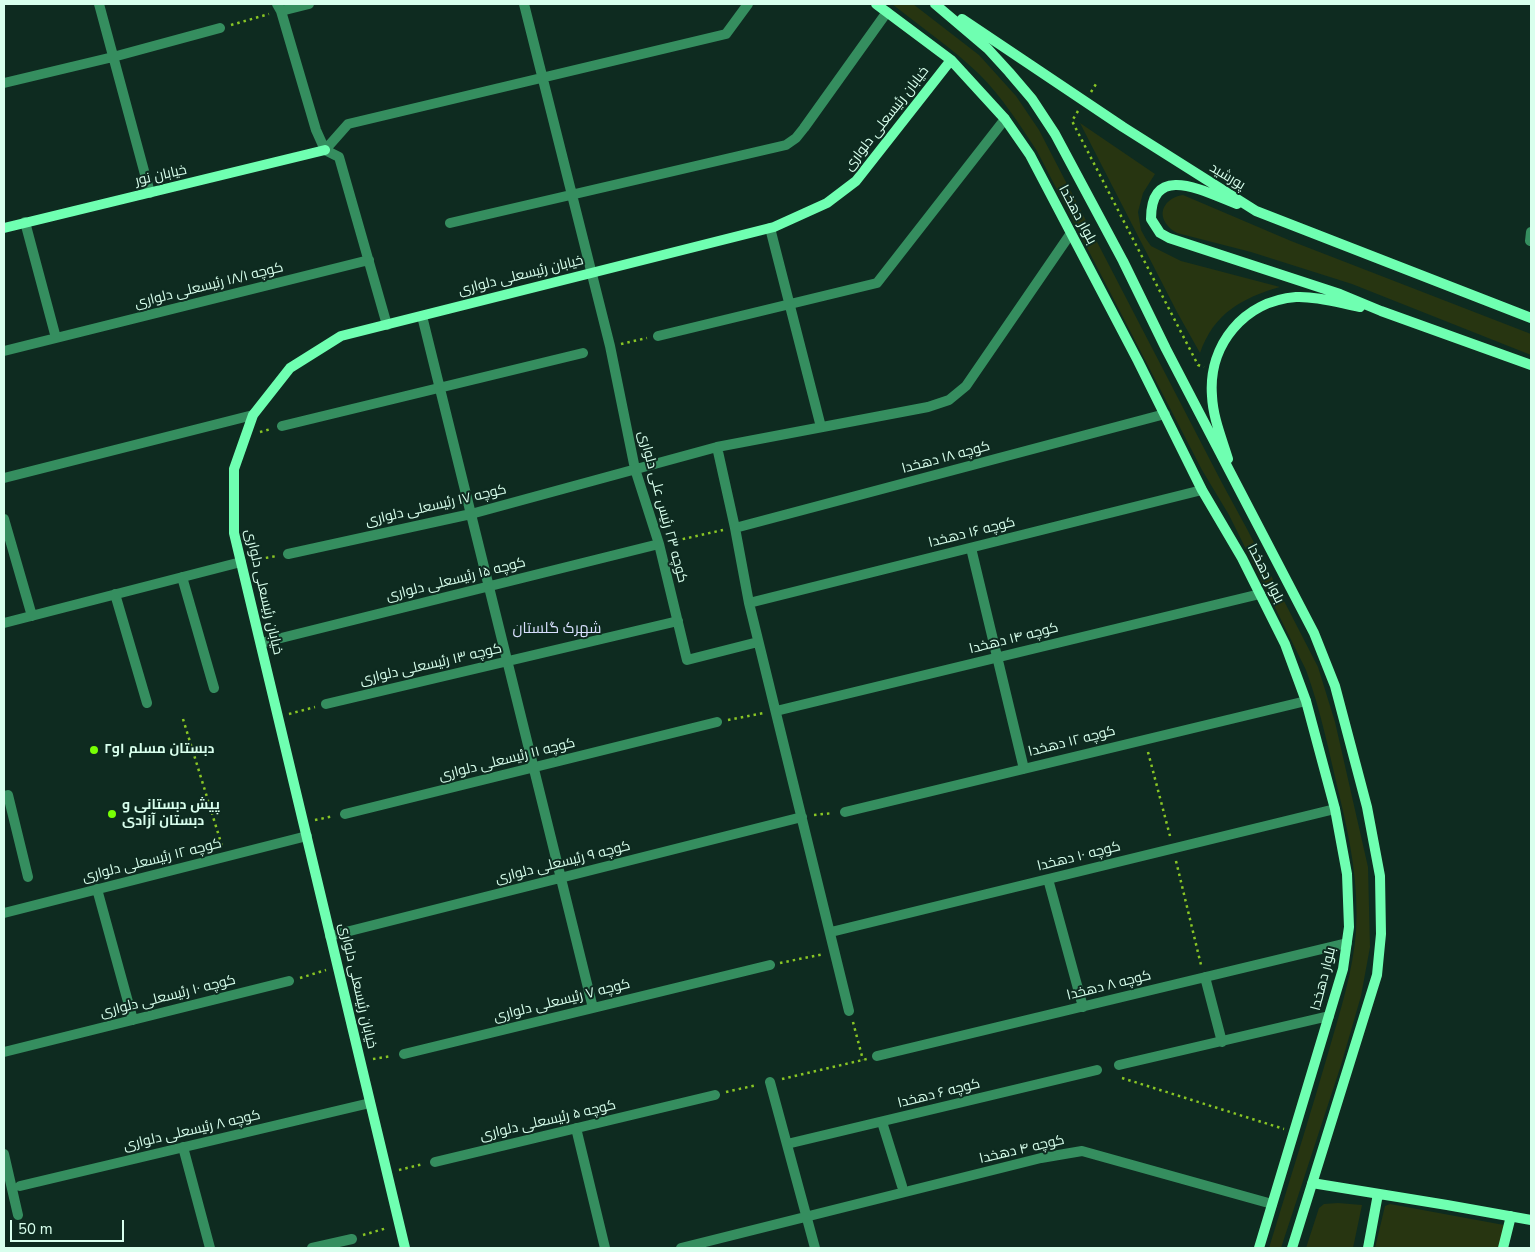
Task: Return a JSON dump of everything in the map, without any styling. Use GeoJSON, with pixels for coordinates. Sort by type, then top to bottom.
{"type":"FeatureCollection","features":[{"type":"Feature","properties":{"kind":"main road","name":"بلوار دهخدا"},"geometry":{"type":"LineString","coordinates":[[876,4],[951,60],[1005,119],[1030,156],[1165,414],[1202,490],[1242,558],[1285,644],[1306,701],[1335,809],[1347,874],[1349,927],[1343,969],[1259,1248]]}},
{"type":"Feature","properties":{"kind":"main road","name":"بلوار دهخدا"},"geometry":{"type":"LineString","coordinates":[[937,4],[988,49],[1004,66],[1032,99],[1055,134],[1123,261],[1314,633],[1335,686],[1367,807],[1380,876],[1381,934],[1377,975],[1292,1248]]}},
{"type":"Feature","properties":{"kind":"main road","name":"پورشید"},"geometry":{"type":"LineString","coordinates":[[937,4],[1122,127],[1256,211],[1531,318]]}},
{"type":"Feature","properties":{"kind":"main road","name":"خیابان رئیسعلی دلواری"},"geometry":{"type":"LineString","coordinates":[[405,1248],[234,533],[234,470],[253,415],[290,368],[341,336],[770,228],[827,204],[856,181],[951,60]]}},
{"type":"Feature","properties":{"kind":"main road","name":"خیابان نور"},"geometry":{"type":"LineString","coordinates":[[4,228],[325,150]]}},
{"type":"Feature","properties":{"kind":"main road"},"geometry":{"type":"LineString","coordinates":[[1256,211],[1190,186],[1170,184],[1161,188],[1154,198],[1151,219],[1160,233],[1169,238],[1340,294],[1381,311],[1531,365]]}},
{"type":"Feature","properties":{"kind":"main road"},"geometry":{"type":"LineString","coordinates":[[1236,484],[1215,419],[1212,394],[1215,364],[1226,337],[1239,323],[1256,310],[1267,303],[1280,299],[1314,298],[1381,311]]}},
{"type":"Feature","properties":{"kind":"main road"},"geometry":{"type":"LineString","coordinates":[[1312,1183],[1531,1220]]}},
{"type":"Feature","properties":{"kind":"main road"},"geometry":{"type":"LineString","coordinates":[[1368,1248],[1378,1194]]}},
{"type":"Feature","properties":{"kind":"main road"},"geometry":{"type":"LineString","coordinates":[[1503,1248],[1511,1216]]}},
{"type":"Feature","properties":{"kind":"street"},"geometry":{"type":"LineString","coordinates":[[99,4],[150,192]]}},
{"type":"Feature","properties":{"kind":"street"},"geometry":{"type":"LineString","coordinates":[[309,4],[279,7],[316,130],[325,150],[339,157],[387,324]]}},
{"type":"Feature","properties":{"kind":"street","name":"کوچه ۲۳ رئیس علی دلواری"},"geometry":{"type":"LineString","coordinates":[[524,4],[610,346],[634,469],[659,544],[687,660],[758,642]]}},
{"type":"Feature","properties":{"kind":"street"},"geometry":{"type":"LineString","coordinates":[[325,150],[348,124],[726,34],[748,4]]}},
{"type":"Feature","properties":{"kind":"street"},"geometry":{"type":"LineString","coordinates":[[450,223],[786,145],[796,138],[804,128],[887,12]]}},
{"type":"Feature","properties":{"kind":"street"},"geometry":{"type":"LineString","coordinates":[[4,83],[113,57],[220,28]]}},
{"type":"Feature","properties":{"kind":"street"},"geometry":{"type":"LineString","coordinates":[[658,336],[877,283],[1005,119]]}},
{"type":"Feature","properties":{"kind":"street"},"geometry":{"type":"LineString","coordinates":[[25,222],[56,338]]}},
{"type":"Feature","properties":{"kind":"street"},"geometry":{"type":"LineString","coordinates":[[770,228],[821,426]]}},
{"type":"Feature","properties":{"kind":"street","name":"کوچه ۱۷ رئیسعلی دلواری"},"geometry":{"type":"LineString","coordinates":[[288,554],[471,514],[717,447],[928,407],[949,400],[966,386],[1071,233]]}},
{"type":"Feature","properties":{"kind":"street","name":"کوچه ۱۸/۱ رئیسعلی دلواری"},"geometry":{"type":"LineString","coordinates":[[4,351],[369,260]]}},
{"type":"Feature","properties":{"kind":"street"},"geometry":{"type":"LineString","coordinates":[[422,316],[593,1008]]}},
{"type":"Feature","properties":{"kind":"street"},"geometry":{"type":"LineString","coordinates":[[282,426],[583,353]]}},
{"type":"Feature","properties":{"kind":"street","name":"کوچه ۱۸ دهخدا"},"geometry":{"type":"LineString","coordinates":[[735,528],[1165,414]]}},
{"type":"Feature","properties":{"kind":"street"},"geometry":{"type":"LineString","coordinates":[[4,478],[253,415]]}},
{"type":"Feature","properties":{"kind":"street"},"geometry":{"type":"LineString","coordinates":[[717,447],[735,528],[748,603],[850,1010]]}},
{"type":"Feature","properties":{"kind":"street","name":"کوچه ۱۶ دهخدا"},"geometry":{"type":"LineString","coordinates":[[748,603],[1202,490]]}},
{"type":"Feature","properties":{"kind":"street"},"geometry":{"type":"LineString","coordinates":[[4,519],[32,616]]}},
{"type":"Feature","properties":{"kind":"street","name":"کوچه ۱۵ رئیسعلی دلواری"},"geometry":{"type":"LineString","coordinates":[[261,643],[659,544]]}},
{"type":"Feature","properties":{"kind":"street"},"geometry":{"type":"LineString","coordinates":[[971,548],[1024,769]]}},
{"type":"Feature","properties":{"kind":"street"},"geometry":{"type":"LineString","coordinates":[[4,623],[241,562]]}},
{"type":"Feature","properties":{"kind":"street"},"geometry":{"type":"LineString","coordinates":[[182,577],[214,688]]}},
{"type":"Feature","properties":{"kind":"street"},"geometry":{"type":"LineString","coordinates":[[115,594],[147,703]]}},
{"type":"Feature","properties":{"kind":"street","name":"کوچه ۱۴ دهخدا"},"geometry":{"type":"LineString","coordinates":[[776,711],[1260,594]]}},
{"type":"Feature","properties":{"kind":"street","name":"کوچه ۱۳ رئیسعلی دلواری"},"geometry":{"type":"LineString","coordinates":[[326,704],[678,621]]}},
{"type":"Feature","properties":{"kind":"street","name":"کوچه ۱۲ دهخدا"},"geometry":{"type":"LineString","coordinates":[[844,812],[1145,738],[1306,701]]}},
{"type":"Feature","properties":{"kind":"street","name":"کوچه ۱۱ رئیسعلی دلواری"},"geometry":{"type":"LineString","coordinates":[[345,814],[717,722]]}},
{"type":"Feature","properties":{"kind":"street"},"geometry":{"type":"LineString","coordinates":[[4,796],[8,795],[28,877]]}},
{"type":"Feature","properties":{"kind":"street","name":"کوچه ۱۰ دهخدا"},"geometry":{"type":"LineString","coordinates":[[830,932],[1335,809]]}},
{"type":"Feature","properties":{"kind":"street","name":"کوچه ۹ رئیسعلی دلواری"},"geometry":{"type":"LineString","coordinates":[[330,936],[802,817]]}},
{"type":"Feature","properties":{"kind":"street","name":"کوچه ۱۲ رئیسعلی دلواری"},"geometry":{"type":"LineString","coordinates":[[4,912],[307,836]]}},
{"type":"Feature","properties":{"kind":"street"},"geometry":{"type":"LineString","coordinates":[[1048,879],[1083,1007]]}},
{"type":"Feature","properties":{"kind":"street"},"geometry":{"type":"LineString","coordinates":[[98,889],[133,1020]]}},
{"type":"Feature","properties":{"kind":"street","name":"کوچه ۸ دهخدا"},"geometry":{"type":"LineString","coordinates":[[877,1056],[1347,943]]}},
{"type":"Feature","properties":{"kind":"street","name":"کوچه ۷ رئیسعلی دلواری"},"geometry":{"type":"LineString","coordinates":[[404,1054],[770,965]]}},
{"type":"Feature","properties":{"kind":"street"},"geometry":{"type":"LineString","coordinates":[[1204,978],[1222,1042]]}},
{"type":"Feature","properties":{"kind":"street","name":"کوچه ۱۰ رئیسعلی دلواری"},"geometry":{"type":"LineString","coordinates":[[4,1052],[289,981]]}},
{"type":"Feature","properties":{"kind":"street"},"geometry":{"type":"LineString","coordinates":[[1119,1065],[1329,1016]]}},
{"type":"Feature","properties":{"kind":"street","name":"کوچه ۶ دهخدا"},"geometry":{"type":"LineString","coordinates":[[787,1144],[1097,1070]]}},
{"type":"Feature","properties":{"kind":"street"},"geometry":{"type":"LineString","coordinates":[[770,1082],[815,1248]]}},
{"type":"Feature","properties":{"kind":"street","name":"کوچه ۵ رئیسعلی دلواری"},"geometry":{"type":"LineString","coordinates":[[435,1162],[715,1095]]}},
{"type":"Feature","properties":{"kind":"street","name":"کوچه ۸ رئیسعلی دلواری"},"geometry":{"type":"LineString","coordinates":[[20,1186],[370,1103]]}},
{"type":"Feature","properties":{"kind":"street"},"geometry":{"type":"LineString","coordinates":[[882,1122],[902,1186]]}},
{"type":"Feature","properties":{"kind":"street"},"geometry":{"type":"LineString","coordinates":[[576,1128],[605,1248]]}},
{"type":"Feature","properties":{"kind":"street"},"geometry":{"type":"LineString","coordinates":[[183,1147],[210,1248]]}},
{"type":"Feature","properties":{"kind":"street","name":"کوچه ۴ دهخدا"},"geometry":{"type":"LineString","coordinates":[[681,1248],[1041,1158],[1082,1151],[1272,1204]]}},
{"type":"Feature","properties":{"kind":"street"},"geometry":{"type":"LineString","coordinates":[[4,1154],[18,1215]]}},
{"type":"Feature","properties":{"kind":"street"},"geometry":{"type":"LineString","coordinates":[[312,1248],[352,1239]]}},
{"type":"Feature","properties":{"kind":"path"},"geometry":{"type":"LineString","coordinates":[[220,28],[279,7]]}},
{"type":"Feature","properties":{"kind":"path"},"geometry":{"type":"LineString","coordinates":[[1072,121],[1198,365]]}},
{"type":"Feature","properties":{"kind":"path"},"geometry":{"type":"LineString","coordinates":[[610,346],[658,336]]}},
{"type":"Feature","properties":{"kind":"path"},"geometry":{"type":"LineString","coordinates":[[246,436],[282,426]]}},
{"type":"Feature","properties":{"kind":"path"},"geometry":{"type":"LineString","coordinates":[[659,544],[735,528]]}},
{"type":"Feature","properties":{"kind":"path"},"geometry":{"type":"LineString","coordinates":[[241,562],[288,554]]}},
{"type":"Feature","properties":{"kind":"path"},"geometry":{"type":"LineString","coordinates":[[278,717],[326,704]]}},
{"type":"Feature","properties":{"kind":"path"},"geometry":{"type":"LineString","coordinates":[[717,722],[776,711]]}},
{"type":"Feature","properties":{"kind":"path"},"geometry":{"type":"LineString","coordinates":[[183,719],[225,857]]}},
{"type":"Feature","properties":{"kind":"path"},"geometry":{"type":"LineString","coordinates":[[1145,738],[1204,978]]}},
{"type":"Feature","properties":{"kind":"path"},"geometry":{"type":"LineString","coordinates":[[802,817],[844,812]]}},
{"type":"Feature","properties":{"kind":"path"},"geometry":{"type":"LineString","coordinates":[[304,823],[345,814]]}},
{"type":"Feature","properties":{"kind":"path"},"geometry":{"type":"LineString","coordinates":[[770,965],[835,952]]}},
{"type":"Feature","properties":{"kind":"path"},"geometry":{"type":"LineString","coordinates":[[289,981],[338,966]]}},
{"type":"Feature","properties":{"kind":"path"},"geometry":{"type":"LineString","coordinates":[[850,1010],[863,1060]]}},
{"type":"Feature","properties":{"kind":"path"},"geometry":{"type":"LineString","coordinates":[[360,1061],[404,1054]]}},
{"type":"Feature","properties":{"kind":"path"},"geometry":{"type":"LineString","coordinates":[[715,1095],[877,1056]]}},
{"type":"Feature","properties":{"kind":"path"},"geometry":{"type":"LineString","coordinates":[[1097,1070],[1294,1132]]}},
{"type":"Feature","properties":{"kind":"path"},"geometry":{"type":"LineString","coordinates":[[387,1172],[435,1162]]}},
{"type":"Feature","properties":{"kind":"path"},"geometry":{"type":"LineString","coordinates":[[352,1239],[399,1224]]}},
{"type":"Feature","properties":{"kind":"green space"},"geometry":{"type":"Polygon","coordinates":[[[892,4],[913,4],[979,55],[1016,96],[1039,130],[1318,667],[1335,722],[1368,867],[1370,947],[1361,996],[1341,1065],[1281,1248],[1269,1248],[1342,1006],[1352,962],[1357,914],[1350,845],[1311,685],[1306,670],[1229,515],[1202,470],[1037,151],[1003,102],[979,74],[947,46],[892,4]]]}},
{"type":"Feature","properties":{"kind":"green space"},"geometry":{"type":"Polygon","coordinates":[[[1080,123],[1155,174],[1143,193],[1138,212],[1141,230],[1151,246],[1181,261],[1280,287],[1253,296],[1221,317],[1206,339],[1200,353],[1177,312],[1080,123]]]}},
{"type":"Feature","properties":{"kind":"green space"},"geometry":{"type":"Polygon","coordinates":[[[1183,195],[1291,241],[1531,334],[1531,355],[1352,284],[1251,252],[1177,233],[1164,220],[1163,210],[1172,199],[1183,195]]]}},
{"type":"Feature","properties":{"kind":"green space"},"geometry":{"type":"Polygon","coordinates":[[[1324,1204],[1362,1205],[1353,1248],[1306,1248],[1319,1208],[1324,1204]]]}},
{"type":"Feature","properties":{"kind":"green space"},"geometry":{"type":"Polygon","coordinates":[[[1390,1204],[1504,1225],[1500,1248],[1375,1248],[1385,1206],[1390,1204]]]}},
{"type":"Feature","properties":{"kind":"place","name":"دبستان مسلم ۱و۲"},"geometry":{"type":"Point","coordinates":[94,750]}},
{"type":"Feature","properties":{"kind":"place","name":"پیش دبستانی و دبستان آزادی"},"geometry":{"type":"Point","coordinates":[112,814]}},
{"type":"Feature","properties":{"kind":"district","name":"شهرک گلستان"},"geometry":{"type":"Point","coordinates":[557,629]}}]}
